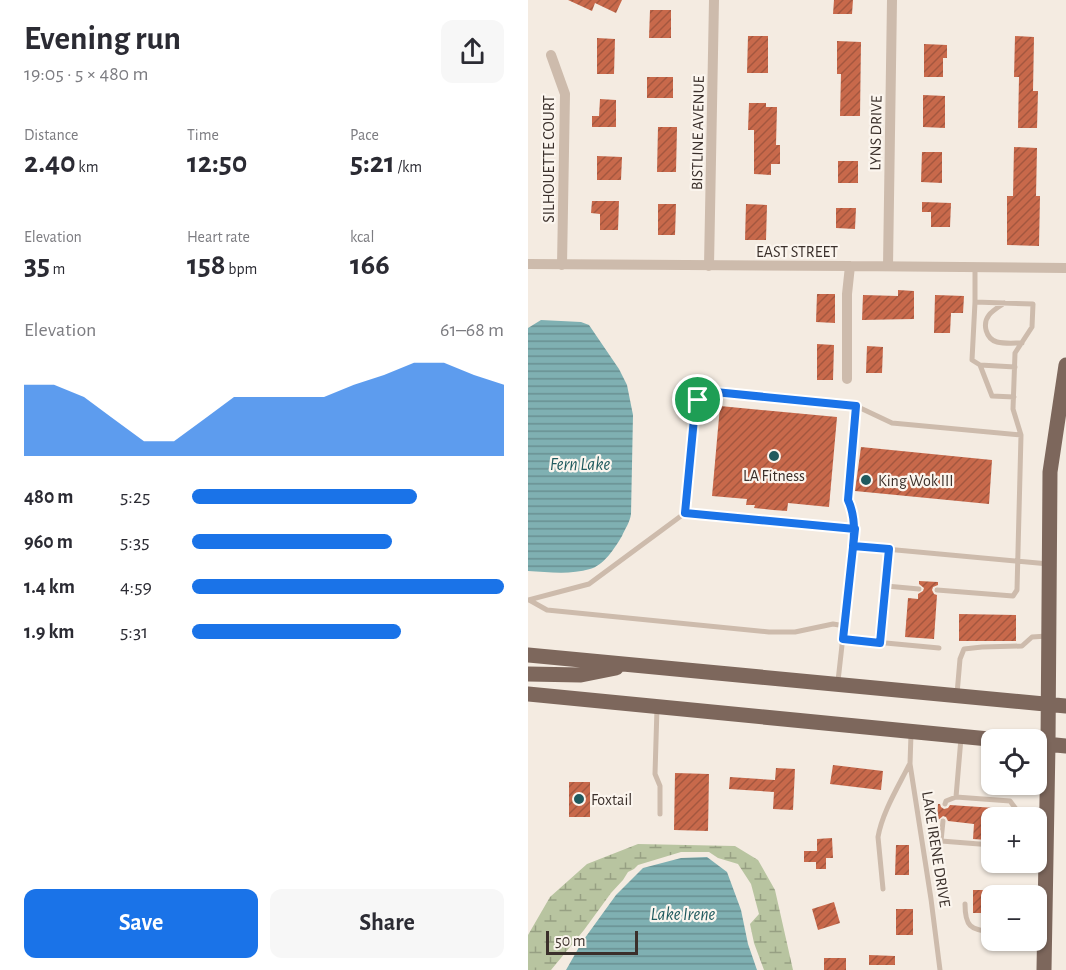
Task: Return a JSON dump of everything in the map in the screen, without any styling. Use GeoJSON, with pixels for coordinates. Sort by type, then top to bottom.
{"type":"FeatureCollection","features":[{"type":"Feature","properties":{"kind":"main road"},"geometry":{"type":"LineString","coordinates":[[1044,729],[1048,704],[1050,472],[1066,365]]}},
{"type":"Feature","properties":{"kind":"main road"},"geometry":{"type":"LineString","coordinates":[[528,654],[1066,706]]}},
{"type":"Feature","properties":{"kind":"main road"},"geometry":{"type":"LineString","coordinates":[[528,674],[581,675],[634,665]]}},
{"type":"Feature","properties":{"kind":"main road"},"geometry":{"type":"LineString","coordinates":[[528,694],[981,738]]}},
{"type":"Feature","properties":{"kind":"main road"},"geometry":{"type":"LineString","coordinates":[[1047,744],[1066,746]]}},
{"type":"Feature","properties":{"kind":"main road"},"geometry":{"type":"LineString","coordinates":[[1042,951],[1044,970]]}},
{"type":"Feature","properties":{"kind":"street","name":"BISTLINE AVENUE"},"geometry":{"type":"LineString","coordinates":[[710,266],[714,0]]}},
{"type":"Feature","properties":{"kind":"street","name":"LYNS DRIVE"},"geometry":{"type":"LineString","coordinates":[[888,266],[892,0]]}},
{"type":"Feature","properties":{"kind":"street","name":"SILHOUETTE COURT"},"geometry":{"type":"LineString","coordinates":[[551,55],[565,94],[562,265]]}},
{"type":"Feature","properties":{"kind":"street","name":"EAST STREET"},"geometry":{"type":"LineString","coordinates":[[528,264],[1066,268]]}},
{"type":"Feature","properties":{"kind":"street"},"geometry":{"type":"LineString","coordinates":[[847,379],[847,294],[850,266]]}},
{"type":"Feature","properties":{"kind":"lane"},"geometry":{"type":"LineString","coordinates":[[975,267],[972,360],[980,365],[1015,367]]}},
{"type":"Feature","properties":{"kind":"lane"},"geometry":{"type":"LineString","coordinates":[[937,590],[1013,596],[1017,590],[1021,435],[1013,409],[1015,353],[1032,327],[1033,304],[975,302]]}},
{"type":"Feature","properties":{"kind":"lane"},"geometry":{"type":"LineString","coordinates":[[1004,303],[986,318],[985,330],[988,337],[996,342],[1022,343]]}},
{"type":"Feature","properties":{"kind":"lane"},"geometry":{"type":"LineString","coordinates":[[980,365],[992,396],[1014,397]]}},
{"type":"Feature","properties":{"kind":"lane"},"geometry":{"type":"LineString","coordinates":[[685,513],[695,408],[702,396],[715,392],[856,406],[892,423],[1021,435]]}},
{"type":"Feature","properties":{"kind":"lane"},"geometry":{"type":"LineString","coordinates":[[838,684],[855,529],[848,500],[856,406]]}},
{"type":"Feature","properties":{"kind":"lane"},"geometry":{"type":"LineString","coordinates":[[528,600],[589,584],[685,513],[855,529]]}},
{"type":"Feature","properties":{"kind":"lane"},"geometry":{"type":"LineString","coordinates":[[853,546],[1049,564]]}},
{"type":"Feature","properties":{"kind":"lane"},"geometry":{"type":"LineString","coordinates":[[880,643],[889,549]]}},
{"type":"Feature","properties":{"kind":"lane"},"geometry":{"type":"LineString","coordinates":[[886,586],[919,589]]}},
{"type":"Feature","properties":{"kind":"lane"},"geometry":{"type":"LineString","coordinates":[[528,600],[547,610],[769,632],[795,632],[832,624],[845,626]]}},
{"type":"Feature","properties":{"kind":"lane"},"geometry":{"type":"LineString","coordinates":[[957,696],[960,659],[964,650],[1022,646],[1032,637],[1048,636]]}},
{"type":"Feature","properties":{"kind":"lane"},"geometry":{"type":"LineString","coordinates":[[843,639],[939,648]]}},
{"type":"Feature","properties":{"kind":"lane"},"geometry":{"type":"LineString","coordinates":[[657,706],[655,774],[660,786],[660,814]]}},
{"type":"Feature","properties":{"kind":"lane","name":"LAKE IRENE DRIVE"},"geometry":{"type":"LineString","coordinates":[[911,731],[910,764],[940,970]]}},
{"type":"Feature","properties":{"kind":"lane"},"geometry":{"type":"LineString","coordinates":[[956,797],[961,736]]}},
{"type":"Feature","properties":{"kind":"lane"},"geometry":{"type":"LineString","coordinates":[[883,889],[879,831],[892,798],[910,764]]}},
{"type":"Feature","properties":{"kind":"lane"},"geometry":{"type":"LineString","coordinates":[[945,804],[946,801],[956,797],[1010,801],[1014,807]]}},
{"type":"Feature","properties":{"kind":"lane"},"geometry":{"type":"LineString","coordinates":[[943,821],[941,841],[981,843]]}},
{"type":"Feature","properties":{"kind":"lane"},"geometry":{"type":"LineString","coordinates":[[965,904],[965,918],[968,923],[981,930]]}},
{"type":"Feature","properties":{"kind":"green space"},"geometry":{"type":"Polygon","coordinates":[[[638,844],[735,846],[758,860],[775,890],[793,970],[764,970],[750,924],[759,914],[751,884],[738,864],[718,858],[709,852],[681,852],[638,865],[628,872],[551,970],[528,970],[528,935],[550,897],[587,864],[638,844]]]}},
{"type":"Feature","properties":{"kind":"water","name":"Fern Lake"},"geometry":{"type":"Polygon","coordinates":[[[541,320],[581,322],[589,325],[619,369],[627,385],[633,415],[630,520],[608,556],[595,567],[582,571],[559,573],[528,571],[528,328],[541,320]]]}},
{"type":"Feature","properties":{"kind":"water","name":"Lake Irene"},"geometry":{"type":"Polygon","coordinates":[[[707,857],[727,872],[741,910],[748,944],[757,970],[566,970],[582,942],[616,895],[643,868],[681,858],[707,857]]]}},
{"type":"Feature","properties":{"kind":"building"},"geometry":{"type":"Polygon","coordinates":[[[568,0],[622,0],[616,13],[595,3],[592,11],[568,0]]]}},
{"type":"Feature","properties":{"kind":"building"},"geometry":{"type":"Polygon","coordinates":[[[834,0],[853,0],[852,14],[833,14],[834,0]]]}},
{"type":"Feature","properties":{"kind":"building"},"geometry":{"type":"Polygon","coordinates":[[[650,10],[671,10],[671,38],[649,38],[650,10]]]}},
{"type":"Feature","properties":{"kind":"building"},"geometry":{"type":"Polygon","coordinates":[[[748,36],[768,36],[768,73],[747,73],[748,36]]]}},
{"type":"Feature","properties":{"kind":"building"},"geometry":{"type":"Polygon","coordinates":[[[1015,36],[1034,37],[1033,91],[1038,91],[1037,128],[1018,128],[1019,77],[1014,77],[1015,36]]]}},
{"type":"Feature","properties":{"kind":"building"},"geometry":{"type":"Polygon","coordinates":[[[597,38],[615,39],[614,74],[597,74],[597,38]]]}},
{"type":"Feature","properties":{"kind":"building"},"geometry":{"type":"Polygon","coordinates":[[[837,41],[861,42],[860,116],[840,116],[841,74],[837,74],[837,41]]]}},
{"type":"Feature","properties":{"kind":"building"},"geometry":{"type":"Polygon","coordinates":[[[924,44],[947,45],[947,58],[943,58],[943,77],[924,77],[924,44]]]}},
{"type":"Feature","properties":{"kind":"building"},"geometry":{"type":"Polygon","coordinates":[[[647,77],[673,77],[673,98],[647,98],[647,77]]]}},
{"type":"Feature","properties":{"kind":"building"},"geometry":{"type":"Polygon","coordinates":[[[923,95],[945,96],[945,128],[923,127],[923,95]]]}},
{"type":"Feature","properties":{"kind":"building"},"geometry":{"type":"Polygon","coordinates":[[[600,99],[616,100],[616,127],[592,127],[592,116],[599,116],[600,99]]]}},
{"type":"Feature","properties":{"kind":"building"},"geometry":{"type":"Polygon","coordinates":[[[749,103],[766,103],[766,107],[777,107],[776,145],[780,145],[780,164],[771,164],[771,175],[754,174],[754,130],[748,130],[749,103]]]}},
{"type":"Feature","properties":{"kind":"building"},"geometry":{"type":"Polygon","coordinates":[[[658,127],[677,127],[676,172],[657,172],[658,127]]]}},
{"type":"Feature","properties":{"kind":"building"},"geometry":{"type":"Polygon","coordinates":[[[1014,147],[1037,148],[1036,196],[1040,196],[1039,246],[1007,245],[1007,196],[1013,196],[1014,147]]]}},
{"type":"Feature","properties":{"kind":"building"},"geometry":{"type":"Polygon","coordinates":[[[922,152],[942,152],[942,183],[921,182],[922,152]]]}},
{"type":"Feature","properties":{"kind":"building"},"geometry":{"type":"Polygon","coordinates":[[[597,156],[622,157],[621,180],[597,180],[597,156]]]}},
{"type":"Feature","properties":{"kind":"building"},"geometry":{"type":"Polygon","coordinates":[[[838,161],[858,161],[858,183],[838,183],[838,161]]]}},
{"type":"Feature","properties":{"kind":"building"},"geometry":{"type":"Polygon","coordinates":[[[592,201],[619,201],[618,230],[600,230],[600,214],[591,213],[592,201]]]}},
{"type":"Feature","properties":{"kind":"building"},"geometry":{"type":"Polygon","coordinates":[[[922,202],[951,203],[950,227],[931,227],[931,212],[922,212],[922,202]]]}},
{"type":"Feature","properties":{"kind":"building"},"geometry":{"type":"Polygon","coordinates":[[[658,204],[676,204],[675,235],[658,235],[658,204]]]}},
{"type":"Feature","properties":{"kind":"building"},"geometry":{"type":"Polygon","coordinates":[[[746,204],[767,205],[766,240],[745,240],[746,204]]]}},
{"type":"Feature","properties":{"kind":"building"},"geometry":{"type":"Polygon","coordinates":[[[836,208],[856,208],[855,229],[836,228],[836,208]]]}},
{"type":"Feature","properties":{"kind":"building"},"geometry":{"type":"Polygon","coordinates":[[[898,290],[914,291],[914,319],[862,320],[863,295],[898,296],[898,290]]]}},
{"type":"Feature","properties":{"kind":"building"},"geometry":{"type":"Polygon","coordinates":[[[817,294],[835,294],[835,323],[816,322],[817,294]]]}},
{"type":"Feature","properties":{"kind":"building"},"geometry":{"type":"Polygon","coordinates":[[[935,295],[964,296],[963,313],[951,313],[950,333],[934,333],[935,295]]]}},
{"type":"Feature","properties":{"kind":"building"},"geometry":{"type":"Polygon","coordinates":[[[817,344],[834,345],[833,380],[817,380],[817,344]]]}},
{"type":"Feature","properties":{"kind":"building"},"geometry":{"type":"Polygon","coordinates":[[[867,346],[883,347],[882,373],[866,373],[867,346]]]}},
{"type":"Feature","properties":{"kind":"building","name":"LA Fitness"},"geometry":{"type":"Polygon","coordinates":[[[720,406],[837,417],[829,507],[788,503],[787,511],[773,510],[746,505],[747,499],[712,496],[720,406]]]}},
{"type":"Feature","properties":{"kind":"building"},"geometry":{"type":"Polygon","coordinates":[[[861,447],[992,460],[989,504],[855,491],[861,447]]]}},
{"type":"Feature","properties":{"kind":"building"},"geometry":{"type":"Polygon","coordinates":[[[919,581],[938,582],[932,590],[937,595],[934,639],[905,637],[908,598],[918,599],[918,594],[924,588],[919,581]]]}},
{"type":"Feature","properties":{"kind":"building"},"geometry":{"type":"Polygon","coordinates":[[[959,614],[1016,615],[1016,641],[959,641],[959,614]]]}},
{"type":"Feature","properties":{"kind":"building"},"geometry":{"type":"Polygon","coordinates":[[[833,765],[883,771],[881,790],[830,784],[833,765]]]}},
{"type":"Feature","properties":{"kind":"building"},"geometry":{"type":"Polygon","coordinates":[[[776,768],[795,769],[793,810],[773,809],[774,792],[729,789],[730,777],[775,780],[776,768]]]}},
{"type":"Feature","properties":{"kind":"building"},"geometry":{"type":"Polygon","coordinates":[[[675,773],[709,774],[708,831],[674,830],[675,773]]]}},
{"type":"Feature","properties":{"kind":"building"},"geometry":{"type":"Polygon","coordinates":[[[569,782],[590,782],[590,817],[569,817],[569,782]]]}},
{"type":"Feature","properties":{"kind":"building"},"geometry":{"type":"Polygon","coordinates":[[[938,804],[944,809],[950,805],[981,807],[981,840],[973,839],[974,824],[948,821],[943,816],[937,821],[938,804]]]}},
{"type":"Feature","properties":{"kind":"building"},"geometry":{"type":"Polygon","coordinates":[[[832,838],[833,858],[826,858],[826,869],[816,869],[816,862],[804,862],[804,851],[817,851],[817,839],[832,838]]]}},
{"type":"Feature","properties":{"kind":"building"},"geometry":{"type":"Polygon","coordinates":[[[896,845],[909,845],[909,875],[895,875],[896,845]]]}},
{"type":"Feature","properties":{"kind":"building"},"geometry":{"type":"Polygon","coordinates":[[[973,890],[981,890],[981,913],[973,913],[973,890]]]}},
{"type":"Feature","properties":{"kind":"building"},"geometry":{"type":"Polygon","coordinates":[[[834,902],[840,923],[818,930],[812,909],[834,902]]]}},
{"type":"Feature","properties":{"kind":"building"},"geometry":{"type":"Polygon","coordinates":[[[896,909],[913,909],[913,935],[896,935],[896,909]]]}},
{"type":"Feature","properties":{"kind":"building"},"geometry":{"type":"Polygon","coordinates":[[[869,955],[895,956],[895,965],[869,965],[869,955]]]}},
{"type":"Feature","properties":{"kind":"building"},"geometry":{"type":"Polygon","coordinates":[[[824,958],[846,958],[846,970],[824,970],[824,958]]]}},
{"type":"Feature","properties":{"kind":"place","name":"LA Fitness"},"geometry":{"type":"Point","coordinates":[774,456]}},
{"type":"Feature","properties":{"kind":"place","name":"King Wok III"},"geometry":{"type":"Point","coordinates":[866,480]}},
{"type":"Feature","properties":{"kind":"place","name":"Foxtail"},"geometry":{"type":"Point","coordinates":[579,799]}},
{"type":"Feature","properties":{"kind":"route"},"geometry":{"type":"LineString","coordinates":[[698,400],[695,408],[685,513],[855,529],[843,639],[880,643],[889,549],[853,546],[855,529],[848,500],[856,406],[715,392],[708,393],[698,400]]}}]}
